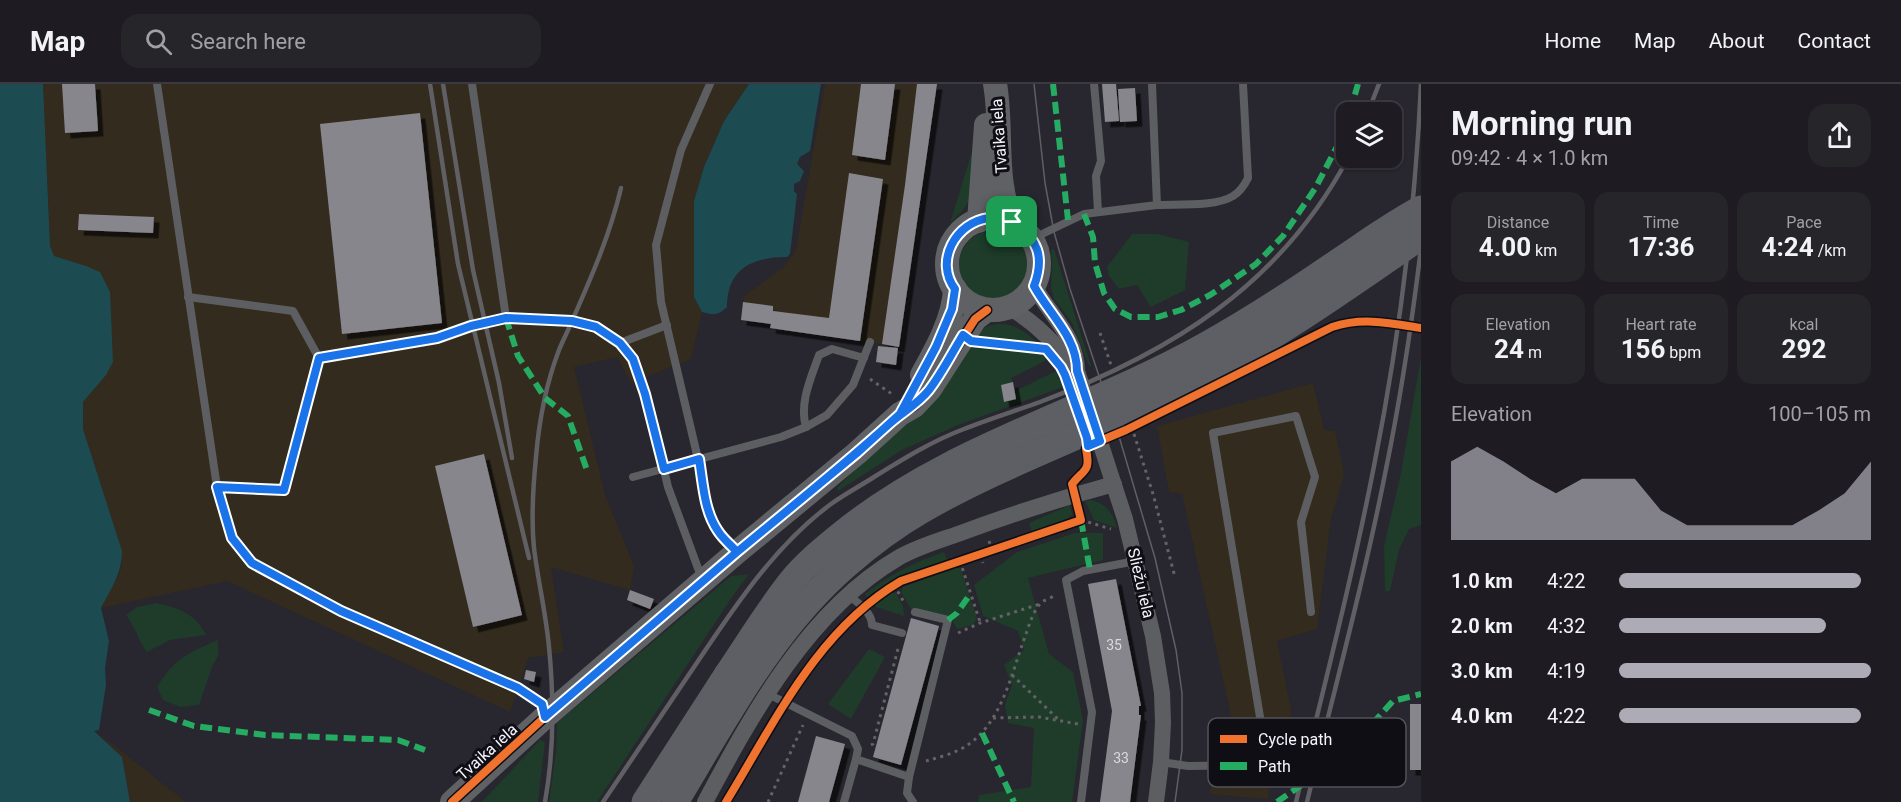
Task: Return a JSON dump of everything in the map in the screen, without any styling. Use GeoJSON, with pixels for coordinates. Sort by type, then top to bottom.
{"type":"FeatureCollection","features":[{"type":"Feature","properties":{"kind":"main road"},"geometry":{"type":"LineString","coordinates":[[1390,226],[1421,195]]}},
{"type":"Feature","properties":{"kind":"main road"},"geometry":{"type":"LineString","coordinates":[[645,802],[727,675],[792,581],[826,547],[862,517],[946,466],[1149,376],[1202,348],[1254,318],[1390,226],[1421,209]]}},
{"type":"Feature","properties":{"kind":"main road"},"geometry":{"type":"LineString","coordinates":[[675,802],[744,687],[782,635],[811,598],[884,535],[918,512],[959,490],[1166,396],[1217,369],[1297,321],[1421,236]]}},
{"type":"Feature","properties":{"kind":"street","name":"Tvaika iela"},"geometry":{"type":"LineString","coordinates":[[452,802],[545,717],[737,552],[857,453],[898,406],[936,347],[952,309],[955,289],[947,271],[947,256],[952,242],[961,230],[979,221],[988,96],[993,84]]}},
{"type":"Feature","properties":{"kind":"street","name":"Tvaika iela"},"geometry":{"type":"LineString","coordinates":[[993,84],[998,100],[1005,203],[1012,222]]}},
{"type":"Feature","properties":{"kind":"street"},"geometry":{"type":"LineString","coordinates":[[979,221],[1000,218],[1026,231],[1033,240],[1040,258],[1039,273],[1034,286]]}},
{"type":"Feature","properties":{"kind":"street","name":"Tvaika iela"},"geometry":{"type":"LineString","coordinates":[[898,406],[914,406],[930,389],[975,319],[1027,297],[1034,286]]}},
{"type":"Feature","properties":{"kind":"street","name":"Sliežu iela"},"geometry":{"type":"LineString","coordinates":[[1034,286],[1043,303],[1066,333],[1074,349],[1077,371],[1114,484],[1136,561],[1153,636],[1162,693],[1161,762],[1156,802]]}},
{"type":"Feature","properties":{"kind":"street"},"geometry":{"type":"LineString","coordinates":[[955,289],[973,306],[998,309]]}},
{"type":"Feature","properties":{"kind":"street","name":"Sliežu iela"},"geometry":{"type":"LineString","coordinates":[[998,309],[1032,322],[1053,341],[1077,371]]}},
{"type":"Feature","properties":{"kind":"street"},"geometry":{"type":"LineString","coordinates":[[705,802],[768,694],[804,642],[848,595],[880,570],[899,557],[919,548],[986,523],[1114,484]]}},
{"type":"Feature","properties":{"kind":"lane"},"geometry":{"type":"LineString","coordinates":[[158,84],[217,487],[232,538],[252,563],[341,611],[518,688],[542,704],[545,717]]}},
{"type":"Feature","properties":{"kind":"lane"},"geometry":{"type":"LineString","coordinates":[[472,84],[506,318]]}},
{"type":"Feature","properties":{"kind":"lane"},"geometry":{"type":"LineString","coordinates":[[710,84],[681,150],[656,245],[661,302],[699,459],[707,506],[719,533],[737,552]]}},
{"type":"Feature","properties":{"kind":"lane"},"geometry":{"type":"LineString","coordinates":[[1094,84],[1101,161],[1096,176],[1098,212]]}},
{"type":"Feature","properties":{"kind":"lane"},"geometry":{"type":"LineString","coordinates":[[1152,84],[1157,204]]}},
{"type":"Feature","properties":{"kind":"lane"},"geometry":{"type":"LineString","coordinates":[[1033,240],[1084,214],[1157,204],[1221,201],[1232,197],[1242,189],[1248,178],[1243,84]]}},
{"type":"Feature","properties":{"kind":"lane"},"geometry":{"type":"LineString","coordinates":[[188,297],[293,311],[319,358],[284,490],[217,487]]}},
{"type":"Feature","properties":{"kind":"lane"},"geometry":{"type":"LineString","coordinates":[[319,358],[437,338],[471,326],[506,318],[572,321],[596,327],[620,343],[633,359],[644,388],[668,487],[704,582]]}},
{"type":"Feature","properties":{"kind":"lane"},"geometry":{"type":"LineString","coordinates":[[620,343],[667,325]]}},
{"type":"Feature","properties":{"kind":"lane"},"geometry":{"type":"LineString","coordinates":[[633,477],[781,437],[806,427],[827,415],[853,384],[870,342]]}},
{"type":"Feature","properties":{"kind":"lane"},"geometry":{"type":"LineString","coordinates":[[806,427],[803,416],[807,389],[819,355],[832,349],[864,358]]}},
{"type":"Feature","properties":{"kind":"lane"},"geometry":{"type":"LineString","coordinates":[[1260,718],[1213,433],[1296,417],[1315,477],[1301,522],[1311,612]]}},
{"type":"Feature","properties":{"kind":"lane"},"geometry":{"type":"LineString","coordinates":[[1081,802],[1092,712],[1066,580],[1083,571],[1136,561]]}},
{"type":"Feature","properties":{"kind":"lane"},"geometry":{"type":"LineString","coordinates":[[848,595],[872,619],[872,625],[902,633]]}},
{"type":"Feature","properties":{"kind":"lane"},"geometry":{"type":"LineString","coordinates":[[913,802],[907,793],[909,777],[948,620],[915,612]]}},
{"type":"Feature","properties":{"kind":"lane"},"geometry":{"type":"LineString","coordinates":[[768,694],[852,736],[858,749],[844,802]]}},
{"type":"Feature","properties":{"kind":"lane"},"geometry":{"type":"LineString","coordinates":[[856,759],[909,777]]}},
{"type":"Feature","properties":{"kind":"lane"},"geometry":{"type":"LineString","coordinates":[[1161,762],[1188,766],[1208,766]]}},
{"type":"Feature","properties":{"kind":"path"},"geometry":{"type":"LineString","coordinates":[[1100,333],[1113,371]]}},
{"type":"Feature","properties":{"kind":"path"},"geometry":{"type":"LineString","coordinates":[[963,335],[971,341],[1035,349]]}},
{"type":"Feature","properties":{"kind":"path"},"geometry":{"type":"LineString","coordinates":[[866,376],[898,406]]}},
{"type":"Feature","properties":{"kind":"path"},"geometry":{"type":"LineString","coordinates":[[1100,441],[1134,426],[1175,577]]}},
{"type":"Feature","properties":{"kind":"path"},"geometry":{"type":"LineString","coordinates":[[1074,522],[1081,520],[1075,496]]}},
{"type":"Feature","properties":{"kind":"path"},"geometry":{"type":"LineString","coordinates":[[989,541],[992,550]]}},
{"type":"Feature","properties":{"kind":"path"},"geometry":{"type":"LineString","coordinates":[[950,565],[960,561],[982,559],[992,550],[1002,547]]}},
{"type":"Feature","properties":{"kind":"path"},"geometry":{"type":"LineString","coordinates":[[960,561],[980,623]]}},
{"type":"Feature","properties":{"kind":"path"},"geometry":{"type":"LineString","coordinates":[[862,607],[901,581]]}},
{"type":"Feature","properties":{"kind":"path"},"geometry":{"type":"LineString","coordinates":[[945,631],[956,634],[980,623],[1040,604],[1067,589]]}},
{"type":"Feature","properties":{"kind":"path"},"geometry":{"type":"LineString","coordinates":[[912,766],[959,750],[969,745],[982,733],[993,718],[1031,620],[1040,604]]}},
{"type":"Feature","properties":{"kind":"path"},"geometry":{"type":"LineString","coordinates":[[858,749],[873,744],[902,633]]}},
{"type":"Feature","properties":{"kind":"path"},"geometry":{"type":"LineString","coordinates":[[1011,675],[1060,722]]}},
{"type":"Feature","properties":{"kind":"path"},"geometry":{"type":"LineString","coordinates":[[768,802],[808,715]]}},
{"type":"Feature","properties":{"kind":"path"},"geometry":{"type":"LineString","coordinates":[[993,718],[1026,717],[1090,726]]}},
{"type":"Feature","properties":{"kind":"shaded area"},"geometry":{"type":"Polygon","coordinates":[[[43,84],[749,84],[724,121],[704,167],[694,201],[694,297],[702,312],[691,359],[631,383],[617,357],[574,367],[605,495],[634,566],[630,590],[551,567],[564,652],[528,658],[510,712],[227,581],[101,608],[119,574],[122,565],[122,551],[83,429],[83,402],[106,375],[60,259],[53,256],[50,246],[43,84]]]}},
{"type":"Feature","properties":{"kind":"shaded area"},"geometry":{"type":"Polygon","coordinates":[[[825,84],[937,84],[899,347],[770,328],[770,324],[741,320],[744,296],[783,268],[796,250],[825,84]]]}},
{"type":"Feature","properties":{"kind":"shaded area"},"geometry":{"type":"Polygon","coordinates":[[[1313,383],[1324,430],[1335,431],[1344,475],[1331,519],[1317,629],[1277,641],[1291,710],[1290,718],[1232,718],[1182,494],[1169,492],[1157,426],[1313,383]]]}},
{"type":"Feature","properties":{"kind":"shaded area"},"geometry":{"type":"Polygon","coordinates":[[[97,732],[186,802],[130,802],[122,757],[97,732]]]}},
{"type":"Feature","properties":{"kind":"shaded area"},"geometry":{"type":"Polygon","coordinates":[[[1211,787],[1269,787],[1268,799],[1210,794],[1211,787]]]}},
{"type":"Feature","properties":{"kind":"green space"},"geometry":{"type":"Polygon","coordinates":[[[974,145],[969,201],[950,223],[974,145]]]}},
{"type":"Feature","properties":{"kind":"green space"},"geometry":{"type":"Polygon","coordinates":[[[993,231],[1006,234],[1017,241],[1024,252],[1027,265],[1024,278],[1017,289],[1006,296],[993,299],[980,296],[969,289],[962,278],[959,265],[962,252],[969,241],[980,234],[993,231]]]}},
{"type":"Feature","properties":{"kind":"green space"},"geometry":{"type":"Polygon","coordinates":[[[1132,234],[1158,234],[1189,242],[1185,290],[1151,307],[1137,285],[1119,289],[1109,276],[1107,267],[1132,234]]]}},
{"type":"Feature","properties":{"kind":"green space"},"geometry":{"type":"Polygon","coordinates":[[[1054,249],[1091,366],[1089,366],[1072,323],[1054,299],[1051,288],[1051,250],[1054,249]]]}},
{"type":"Feature","properties":{"kind":"green space"},"geometry":{"type":"Polygon","coordinates":[[[1004,324],[1024,332],[1039,347],[974,337],[987,326],[1004,324]]]}},
{"type":"Feature","properties":{"kind":"green space"},"geometry":{"type":"Polygon","coordinates":[[[970,345],[1046,355],[1045,361],[1011,378],[1013,382],[1001,385],[1004,402],[1016,399],[1015,391],[1056,371],[1063,387],[958,425],[902,450],[838,491],[837,488],[865,460],[922,411],[970,345]]]}},
{"type":"Feature","properties":{"kind":"green space"},"geometry":{"type":"Polygon","coordinates":[[[1421,357],[1421,525],[1409,529],[1399,550],[1390,591],[1385,591],[1384,546],[1401,473],[1421,357]]]}},
{"type":"Feature","properties":{"kind":"green space"},"geometry":{"type":"Polygon","coordinates":[[[1090,500],[1108,509],[1117,528],[1094,520],[1085,501],[1090,500]]]}},
{"type":"Feature","properties":{"kind":"green space"},"geometry":{"type":"Polygon","coordinates":[[[1070,505],[1072,514],[1069,518],[1032,532],[1029,523],[1070,505]]]}},
{"type":"Feature","properties":{"kind":"green space"},"geometry":{"type":"Polygon","coordinates":[[[1075,533],[1103,533],[1103,560],[1028,578],[1049,654],[1073,672],[1083,720],[1072,802],[978,802],[979,795],[1031,787],[1034,728],[1008,723],[1005,704],[1012,685],[1004,665],[1024,650],[1018,631],[983,616],[974,585],[1017,552],[1075,533]]]}},
{"type":"Feature","properties":{"kind":"green space"},"geometry":{"type":"Polygon","coordinates":[[[944,552],[947,560],[897,577],[867,597],[865,594],[902,570],[944,552]]]}},
{"type":"Feature","properties":{"kind":"green space"},"geometry":{"type":"Polygon","coordinates":[[[958,567],[977,618],[973,625],[957,629],[951,618],[937,613],[911,609],[901,592],[903,587],[958,567]]]}},
{"type":"Feature","properties":{"kind":"green space"},"geometry":{"type":"Polygon","coordinates":[[[749,574],[597,802],[549,802],[556,753],[557,723],[731,576],[749,574]]]}},
{"type":"Feature","properties":{"kind":"green space"},"geometry":{"type":"Polygon","coordinates":[[[891,593],[896,593],[903,606],[904,616],[874,605],[891,593]]]}},
{"type":"Feature","properties":{"kind":"green space"},"geometry":{"type":"Polygon","coordinates":[[[157,603],[186,613],[197,622],[206,635],[170,640],[147,652],[126,615],[137,607],[157,603]]]}},
{"type":"Feature","properties":{"kind":"green space"},"geometry":{"type":"Polygon","coordinates":[[[218,640],[218,656],[199,705],[180,707],[163,700],[157,687],[170,669],[190,653],[218,640]]]}},
{"type":"Feature","properties":{"kind":"green space"},"geometry":{"type":"Polygon","coordinates":[[[869,649],[885,657],[851,719],[828,704],[869,649]]]}},
{"type":"Feature","properties":{"kind":"green space"},"geometry":{"type":"Polygon","coordinates":[[[540,740],[545,742],[538,802],[482,802],[540,740]]]}},
{"type":"Feature","properties":{"kind":"water"},"geometry":{"type":"Polygon","coordinates":[[[0,84],[43,84],[50,246],[54,256],[100,272],[110,292],[113,362],[106,375],[83,402],[83,429],[122,551],[118,574],[101,608],[109,641],[105,668],[106,685],[99,730],[94,731],[122,757],[130,802],[0,802],[0,84]]]}},
{"type":"Feature","properties":{"kind":"water"},"geometry":{"type":"Polygon","coordinates":[[[749,84],[821,84],[810,151],[800,157],[797,164],[804,171],[800,181],[794,184],[794,191],[797,194],[790,254],[787,257],[763,259],[744,267],[732,283],[727,307],[718,313],[709,314],[702,312],[694,297],[694,201],[704,167],[724,121],[749,84]]]}},
{"type":"Feature","properties":{"kind":"building"},"geometry":{"type":"Polygon","coordinates":[[[62,84],[95,84],[98,131],[65,133],[62,84]]]}},
{"type":"Feature","properties":{"kind":"building"},"geometry":{"type":"Polygon","coordinates":[[[861,84],[895,84],[885,160],[852,155],[861,84]]]}},
{"type":"Feature","properties":{"kind":"building"},"geometry":{"type":"Polygon","coordinates":[[[917,84],[937,84],[899,347],[882,344],[917,84]]]}},
{"type":"Feature","properties":{"kind":"building"},"geometry":{"type":"Polygon","coordinates":[[[1102,84],[1116,84],[1119,121],[1105,122],[1102,84]]]}},
{"type":"Feature","properties":{"kind":"building"},"geometry":{"type":"Polygon","coordinates":[[[1135,88],[1137,121],[1120,122],[1118,89],[1135,88]]]}},
{"type":"Feature","properties":{"kind":"building"},"geometry":{"type":"Polygon","coordinates":[[[420,113],[442,323],[342,334],[320,124],[420,113]]]}},
{"type":"Feature","properties":{"kind":"building"},"geometry":{"type":"Polygon","coordinates":[[[849,173],[883,179],[860,341],[770,328],[771,324],[741,320],[743,302],[773,306],[773,311],[829,318],[849,173]]]}},
{"type":"Feature","properties":{"kind":"building"},"geometry":{"type":"Polygon","coordinates":[[[79,214],[154,217],[153,233],[78,230],[79,214]]]}},
{"type":"Feature","properties":{"kind":"building"},"geometry":{"type":"Polygon","coordinates":[[[878,346],[898,348],[896,365],[876,362],[878,346]]]}},
{"type":"Feature","properties":{"kind":"building"},"geometry":{"type":"Polygon","coordinates":[[[1013,382],[1016,399],[1004,402],[1001,385],[1013,382]]]}},
{"type":"Feature","properties":{"kind":"building"},"geometry":{"type":"Polygon","coordinates":[[[484,454],[522,615],[473,627],[435,466],[484,454]]]}},
{"type":"Feature","properties":{"kind":"building"},"geometry":{"type":"Polygon","coordinates":[[[1116,579],[1141,706],[1139,706],[1139,715],[1141,715],[1130,802],[1100,802],[1112,711],[1088,584],[1116,579]]]}},
{"type":"Feature","properties":{"kind":"building"},"geometry":{"type":"Polygon","coordinates":[[[630,590],[654,599],[650,609],[627,600],[630,590]]]}},
{"type":"Feature","properties":{"kind":"building"},"geometry":{"type":"Polygon","coordinates":[[[911,618],[939,626],[901,765],[873,757],[911,618]]]}},
{"type":"Feature","properties":{"kind":"building"},"geometry":{"type":"Polygon","coordinates":[[[526,670],[536,672],[534,682],[524,679],[526,670]]]}},
{"type":"Feature","properties":{"kind":"building"},"geometry":{"type":"Polygon","coordinates":[[[1410,704],[1421,704],[1421,770],[1410,770],[1410,704]]]}},
{"type":"Feature","properties":{"kind":"building"},"geometry":{"type":"Polygon","coordinates":[[[816,736],[845,744],[829,802],[798,802],[816,736]]]}},
{"type":"Feature","properties":{"kind":"tram line"},"geometry":{"type":"LineString","coordinates":[[1034,84],[1045,183],[1054,232],[1155,558],[1176,650],[1182,693],[1182,750],[1175,802]]}},
{"type":"Feature","properties":{"kind":"railway"},"geometry":{"type":"LineString","coordinates":[[430,84],[458,264],[529,558]]}},
{"type":"Feature","properties":{"kind":"railway"},"geometry":{"type":"LineString","coordinates":[[443,84],[473,270],[499,383],[512,458]]}},
{"type":"Feature","properties":{"kind":"railway"},"geometry":{"type":"LineString","coordinates":[[1372,102],[1379,84]]}},
{"type":"Feature","properties":{"kind":"railway"},"geometry":{"type":"LineString","coordinates":[[1316,718],[1356,550],[1383,419],[1405,276],[1415,180],[1421,84]]}},
{"type":"Feature","properties":{"kind":"railway"},"geometry":{"type":"LineString","coordinates":[[603,802],[739,601],[773,559],[810,521],[831,504],[929,445],[964,429],[1088,382],[1134,361],[1178,336],[1218,309],[1255,278],[1290,243],[1321,203],[1342,168]]}},
{"type":"Feature","properties":{"kind":"railway"},"geometry":{"type":"LineString","coordinates":[[545,802],[552,744],[552,705],[548,635],[533,537],[533,491],[537,443],[554,363],[600,256],[621,188]]}},
{"type":"Feature","properties":{"kind":"railway"},"geometry":{"type":"LineString","coordinates":[[1328,718],[1358,594],[1391,442],[1410,331],[1421,248]]}},
{"type":"Feature","properties":{"kind":"railway"},"geometry":{"type":"LineString","coordinates":[[1296,802],[1300,787]]}},
{"type":"Feature","properties":{"kind":"railway"},"geometry":{"type":"LineString","coordinates":[[1307,802],[1311,787]]}},
{"type":"Feature","properties":{"kind":"marked path"},"geometry":{"type":"LineString","coordinates":[[1053,84],[1068,220]]}},
{"type":"Feature","properties":{"kind":"marked path"},"geometry":{"type":"LineString","coordinates":[[1353,102],[1358,84]]}},
{"type":"Feature","properties":{"kind":"marked path"},"geometry":{"type":"LineString","coordinates":[[1084,214],[1093,237],[1095,263],[1104,293],[1115,309],[1131,317],[1158,317],[1181,310],[1210,295],[1256,264],[1283,236],[1316,187],[1336,148]]}},
{"type":"Feature","properties":{"kind":"marked path"},"geometry":{"type":"LineString","coordinates":[[506,318],[518,356],[545,398],[568,416],[588,473]]}},
{"type":"Feature","properties":{"kind":"marked path"},"geometry":{"type":"LineString","coordinates":[[1081,520],[1090,570]]}},
{"type":"Feature","properties":{"kind":"marked path"},"geometry":{"type":"LineString","coordinates":[[948,620],[957,613],[971,593]]}},
{"type":"Feature","properties":{"kind":"marked path"},"geometry":{"type":"LineString","coordinates":[[1378,718],[1393,701],[1421,694]]}},
{"type":"Feature","properties":{"kind":"marked path"},"geometry":{"type":"LineString","coordinates":[[149,710],[194,726],[265,735],[398,740],[425,750]]}},
{"type":"Feature","properties":{"kind":"marked path"},"geometry":{"type":"LineString","coordinates":[[982,733],[1014,802]]}},
{"type":"Feature","properties":{"kind":"marked path"},"geometry":{"type":"LineString","coordinates":[[1277,802],[1299,787]]}},
{"type":"Feature","properties":{"kind":"cycle path"},"geometry":{"type":"LineString","coordinates":[[452,802],[545,717],[737,552],[857,453],[900,414],[914,406],[930,389],[975,319],[987,310]]}},
{"type":"Feature","properties":{"kind":"cycle path"},"geometry":{"type":"LineString","coordinates":[[726,802],[800,680],[845,625],[871,601],[901,581],[1081,520],[1072,484],[1087,466],[1086,449],[1088,446],[1126,430],[1332,327],[1365,322],[1421,328]]}},
{"type":"Feature","properties":{"kind":"route"},"geometry":{"type":"LineString","coordinates":[[1012,222],[1000,218],[979,221],[961,230],[952,242],[947,256],[947,271],[955,289],[954,303],[936,347],[900,414],[857,453],[737,552],[545,717],[542,704],[518,688],[341,611],[252,563],[232,538],[217,487],[284,490],[319,358],[437,338],[471,326],[506,318],[572,321],[596,327],[620,343],[633,359],[645,394],[664,469],[699,459],[707,506],[713,523],[737,552],[797,502],[857,453],[900,414],[914,406],[930,389],[963,335],[971,341],[1046,349],[1065,375],[1088,446],[1100,441],[1077,371],[1074,349],[1066,333],[1043,303],[1034,286],[1039,273],[1040,258],[1037,248],[1026,231],[1012,222]]}}]}
